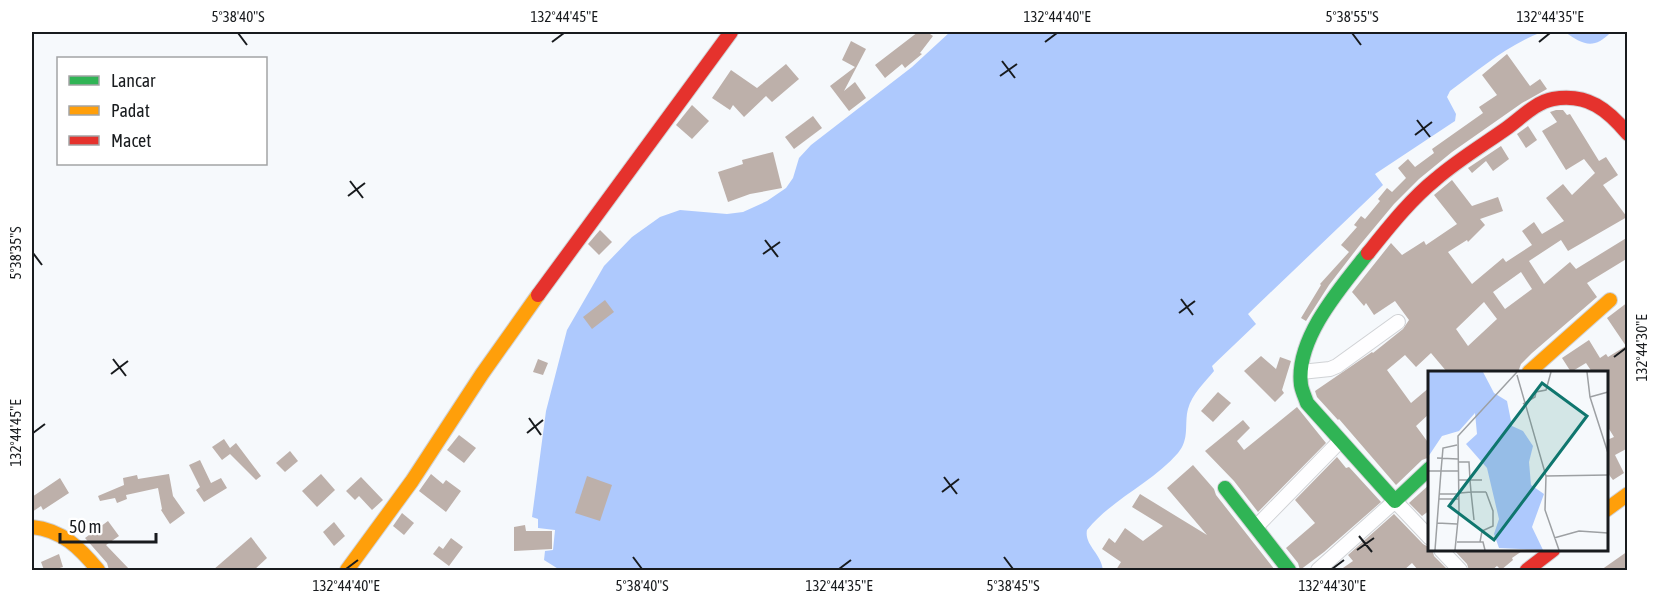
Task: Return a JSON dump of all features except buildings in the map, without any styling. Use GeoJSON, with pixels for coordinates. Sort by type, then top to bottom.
{"type":"FeatureCollection","features":[{"type":"Feature","properties":{"kind":"main road"},"geometry":{"type":"LineString","coordinates":[[347,570],[412,481],[518,323],[731,32]]}},
{"type":"Feature","properties":{"kind":"main road"},"geometry":{"type":"LineString","coordinates":[[1428,470],[1395,501],[1307,403],[1302,392],[1301,372],[1310,340],[1328,305],[1390,226],[1427,186],[1541,105],[1555,99],[1574,100],[1598,106],[1606,110],[1628,134]]}},
{"type":"Feature","properties":{"kind":"main road"},"geometry":{"type":"LineString","coordinates":[[1530,371],[1610,300]]}},
{"type":"Feature","properties":{"kind":"main road"},"geometry":{"type":"LineString","coordinates":[[1608,494],[1628,480]]}},
{"type":"Feature","properties":{"kind":"main road"},"geometry":{"type":"LineString","coordinates":[[1225,488],[1289,570]]}},
{"type":"Feature","properties":{"kind":"main road"},"geometry":{"type":"LineString","coordinates":[[1608,509],[1628,494]]}},
{"type":"Feature","properties":{"kind":"main road"},"geometry":{"type":"LineString","coordinates":[[32,527],[40,527],[64,535],[80,548],[98,570]]}},
{"type":"Feature","properties":{"kind":"main road"},"geometry":{"type":"LineString","coordinates":[[1531,563],[1550,551]]}},
{"type":"Feature","properties":{"kind":"street"},"geometry":{"type":"LineString","coordinates":[[1301,372],[1330,369],[1337,366],[1398,322]]}},
{"type":"Feature","properties":{"kind":"street"},"geometry":{"type":"LineString","coordinates":[[1256,526],[1340,441]]}},
{"type":"Feature","properties":{"kind":"street"},"geometry":{"type":"LineString","coordinates":[[1318,570],[1395,501],[1428,536]]}},
{"type":"Feature","properties":{"kind":"street"},"geometry":{"type":"LineString","coordinates":[[1443,551],[1460,570]]}},
{"type":"Feature","properties":{"kind":"water"},"geometry":{"type":"Polygon","coordinates":[[[950,32],[1542,32],[1505,51],[1450,91],[1447,97],[1456,114],[1455,121],[1375,174],[1383,185],[1248,314],[1256,324],[1212,366],[1214,371],[1192,398],[1182,448],[1168,464],[1108,509],[1087,530],[1090,545],[1102,564],[1103,570],[560,570],[544,560],[545,551],[553,550],[555,530],[538,528],[538,519],[532,517],[546,411],[567,330],[604,266],[632,237],[660,217],[680,210],[727,214],[743,212],[767,201],[786,188],[793,178],[799,158],[811,145],[912,67],[950,32]]]}},
{"type":"Feature","properties":{"kind":"water"},"geometry":{"type":"Polygon","coordinates":[[[1565,32],[1611,32],[1605,38],[1588,44],[1565,32]]]}},
{"type":"Feature","properties":{"kind":"traffic: fast"},"geometry":{"type":"LineString","coordinates":[[1368,253],[1333,298],[1312,332],[1301,368],[1302,390],[1307,403],[1395,501],[1428,470]]}},
{"type":"Feature","properties":{"kind":"traffic: fast"},"geometry":{"type":"LineString","coordinates":[[1225,488],[1289,570]]}},
{"type":"Feature","properties":{"kind":"traffic: slow"},"geometry":{"type":"LineString","coordinates":[[347,570],[412,481],[482,374],[538,295]]}},
{"type":"Feature","properties":{"kind":"traffic: slow"},"geometry":{"type":"LineString","coordinates":[[1530,371],[1610,300]]}},
{"type":"Feature","properties":{"kind":"traffic: slow"},"geometry":{"type":"LineString","coordinates":[[1608,509],[1628,494]]}},
{"type":"Feature","properties":{"kind":"traffic: slow"},"geometry":{"type":"LineString","coordinates":[[32,527],[52,532],[70,541],[98,570]]}},
{"type":"Feature","properties":{"kind":"traffic: jam"},"geometry":{"type":"LineString","coordinates":[[538,295],[731,32]]}},
{"type":"Feature","properties":{"kind":"traffic: jam"},"geometry":{"type":"LineString","coordinates":[[1368,253],[1426,187],[1453,165],[1541,103],[1565,98],[1587,101],[1605,111],[1628,134]]}},
{"type":"Feature","properties":{"kind":"traffic: jam"},"geometry":{"type":"LineString","coordinates":[[1527,570],[1552,551]]}}]}
